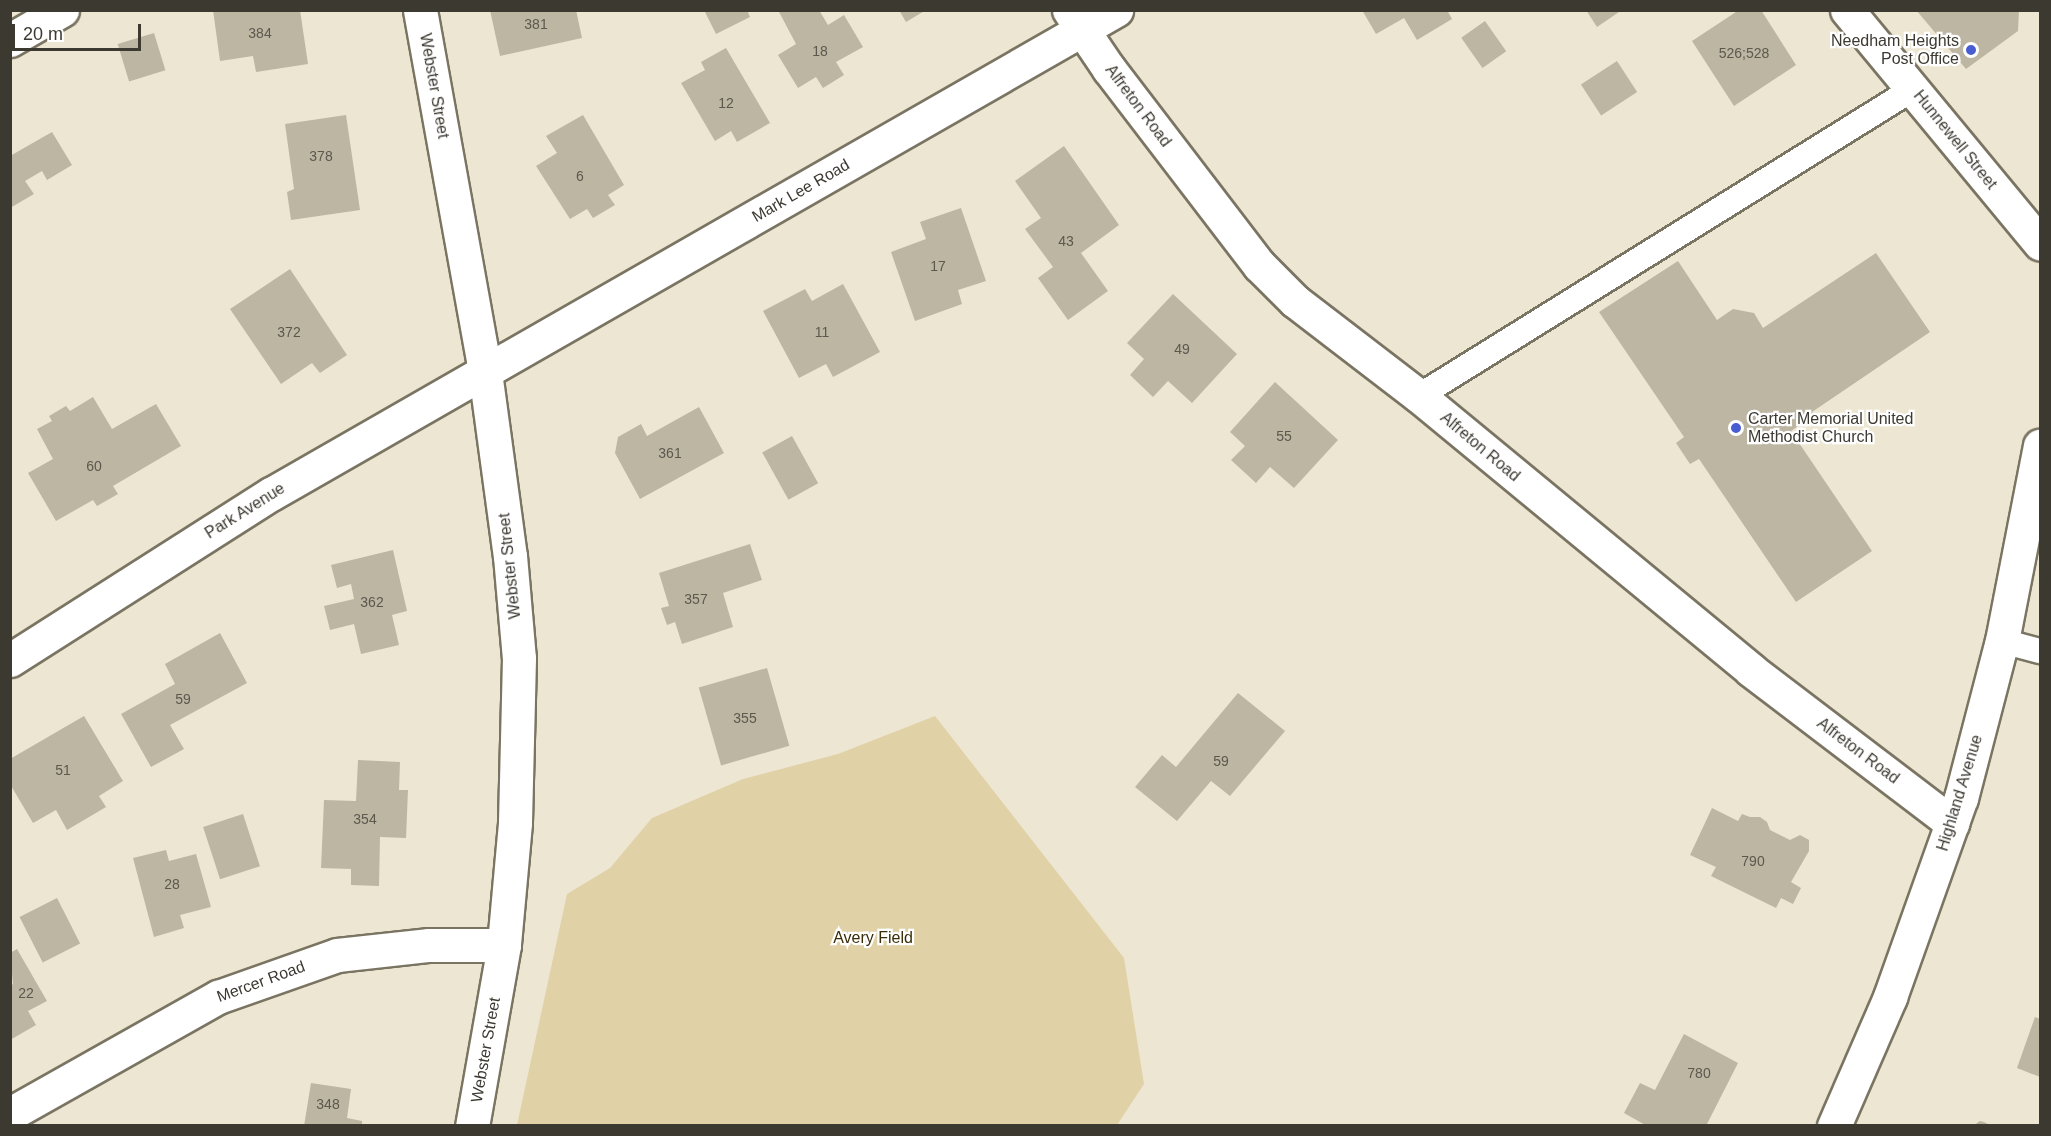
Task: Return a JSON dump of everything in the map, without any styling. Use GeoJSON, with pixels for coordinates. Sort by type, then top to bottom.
{"type":"FeatureCollection","features":[{"type":"Feature","properties":{"kind":"street"},"geometry":{"type":"LineString","coordinates":[[10,40],[62,10]]}},
{"type":"Feature","properties":{"kind":"street","name":"Webster Street"},"geometry":{"type":"LineString","coordinates":[[420,10],[485,372],[510,556],[519,658],[515,823],[504,945],[472,1125]]}},
{"type":"Feature","properties":{"kind":"street","name":"Mark Lee Road"},"geometry":{"type":"LineString","coordinates":[[485,372],[1075,20],[1116,10]]}},
{"type":"Feature","properties":{"kind":"street","name":"Hunnewell Street"},"geometry":{"type":"LineString","coordinates":[[1847,10],[2040,243]]}},
{"type":"Feature","properties":{"kind":"street","name":"Alfreton Road"},"geometry":{"type":"LineString","coordinates":[[1075,20],[1259,264],[1295,302],[1419,396],[1751,670],[1952,823]]}},
{"type":"Feature","properties":{"kind":"street","name":"Park Avenue"},"geometry":{"type":"LineString","coordinates":[[10,660],[271,494],[485,372]]}},
{"type":"Feature","properties":{"kind":"street","name":"Highland Avenue"},"geometry":{"type":"LineString","coordinates":[[1834,1125],[1890,997],[1952,823],[2002,642],[2040,446]]}},
{"type":"Feature","properties":{"kind":"street","name":"Mercer Road"},"geometry":{"type":"LineString","coordinates":[[10,1114],[218,997],[337,955],[429,945],[504,945]]}},
{"type":"Feature","properties":{"kind":"lane"},"geometry":{"type":"LineString","coordinates":[[1419,396],[1913,89]]}},
{"type":"Feature","properties":{"kind":"lane"},"geometry":{"type":"LineString","coordinates":[[2002,642],[2040,651]]}},
{"type":"Feature","properties":{"kind":"green space","name":"Avery Field"},"geometry":{"type":"Polygon","coordinates":[[[935,716],[1124,958],[1144,1084],[1117,1125],[517,1125],[567,894],[610,868],[652,818],[743,779],[838,754],[935,716]]]}},
{"type":"Feature","properties":{"kind":"building"},"geometry":{"type":"Polygon","coordinates":[[[213,10],[300,10],[308,64],[256,72],[253,56],[220,61],[213,10]]]}},
{"type":"Feature","properties":{"kind":"building"},"geometry":{"type":"Polygon","coordinates":[[[490,10],[576,10],[582,38],[500,56],[490,10]]]}},
{"type":"Feature","properties":{"kind":"building"},"geometry":{"type":"Polygon","coordinates":[[[704,10],[747,10],[750,17],[716,34],[704,10]]]}},
{"type":"Feature","properties":{"kind":"building"},"geometry":{"type":"Polygon","coordinates":[[[778,10],[819,10],[828,25],[844,15],[863,47],[836,62],[844,75],[823,88],[816,77],[798,88],[778,55],[796,44],[778,10]]]}},
{"type":"Feature","properties":{"kind":"building"},"geometry":{"type":"Polygon","coordinates":[[[899,10],[926,10],[906,22],[899,10]]]}},
{"type":"Feature","properties":{"kind":"building"},"geometry":{"type":"Polygon","coordinates":[[[1362,10],[1447,10],[1452,19],[1417,40],[1404,18],[1376,34],[1362,10]]]}},
{"type":"Feature","properties":{"kind":"building"},"geometry":{"type":"Polygon","coordinates":[[[1586,10],[1622,10],[1597,27],[1586,10]]]}},
{"type":"Feature","properties":{"kind":"building"},"geometry":{"type":"Polygon","coordinates":[[[1739,10],[1761,10],[1796,65],[1734,106],[1692,41],[1739,10]]]}},
{"type":"Feature","properties":{"kind":"building","name":"Needham Heights Post Office"},"geometry":{"type":"Polygon","coordinates":[[[1916,10],[2019,10],[2018,31],[1966,69],[1916,10]]]}},
{"type":"Feature","properties":{"kind":"building"},"geometry":{"type":"Polygon","coordinates":[[[1485,21],[1506,51],[1482,68],[1461,38],[1485,21]]]}},
{"type":"Feature","properties":{"kind":"building"},"geometry":{"type":"Polygon","coordinates":[[[154,33],[165,70],[129,81],[118,44],[154,33]]]}},
{"type":"Feature","properties":{"kind":"building"},"geometry":{"type":"Polygon","coordinates":[[[726,48],[770,123],[737,142],[731,131],[715,141],[681,83],[705,70],[701,62],[726,48]]]}},
{"type":"Feature","properties":{"kind":"building"},"geometry":{"type":"Polygon","coordinates":[[[1617,61],[1637,92],[1601,115],[1581,84],[1617,61]]]}},
{"type":"Feature","properties":{"kind":"building"},"geometry":{"type":"Polygon","coordinates":[[[346,115],[360,210],[291,220],[287,192],[294,189],[285,124],[346,115]]]}},
{"type":"Feature","properties":{"kind":"building"},"geometry":{"type":"Polygon","coordinates":[[[583,115],[624,185],[608,195],[615,205],[593,218],[587,209],[570,219],[536,166],[557,153],[546,136],[583,115]]]}},
{"type":"Feature","properties":{"kind":"building"},"geometry":{"type":"Polygon","coordinates":[[[52,132],[72,165],[47,180],[42,171],[25,181],[34,194],[10,208],[10,156],[52,132]]]}},
{"type":"Feature","properties":{"kind":"building"},"geometry":{"type":"Polygon","coordinates":[[[1064,146],[1119,225],[1081,253],[1108,291],[1068,320],[1038,278],[1053,267],[1025,229],[1041,218],[1015,181],[1064,146]]]}},
{"type":"Feature","properties":{"kind":"building"},"geometry":{"type":"Polygon","coordinates":[[[961,208],[986,281],[958,290],[962,304],[915,321],[891,252],[926,239],[920,222],[961,208]]]}},
{"type":"Feature","properties":{"kind":"building","name":"Carter Memorial United Methodist Church"},"geometry":{"type":"Polygon","coordinates":[[[1876,253],[1930,332],[1812,412],[1814,415],[1791,431],[1872,551],[1796,602],[1699,459],[1690,464],[1676,443],[1684,437],[1599,312],[1678,261],[1717,320],[1733,309],[1754,313],[1763,328],[1876,253]]]}},
{"type":"Feature","properties":{"kind":"building"},"geometry":{"type":"Polygon","coordinates":[[[290,269],[347,355],[320,373],[312,363],[281,384],[230,309],[290,269]]]}},
{"type":"Feature","properties":{"kind":"building"},"geometry":{"type":"Polygon","coordinates":[[[843,284],[880,352],[833,377],[826,364],[799,378],[763,311],[805,289],[812,301],[843,284]]]}},
{"type":"Feature","properties":{"kind":"building"},"geometry":{"type":"Polygon","coordinates":[[[1173,294],[1237,354],[1192,403],[1168,381],[1153,397],[1130,375],[1144,359],[1127,343],[1173,294]]]}},
{"type":"Feature","properties":{"kind":"building"},"geometry":{"type":"Polygon","coordinates":[[[1275,382],[1338,440],[1294,488],[1270,467],[1256,483],[1231,460],[1245,446],[1230,432],[1275,382]]]}},
{"type":"Feature","properties":{"kind":"building"},"geometry":{"type":"Polygon","coordinates":[[[93,397],[112,429],[156,404],[181,446],[113,486],[118,494],[97,506],[93,500],[56,521],[28,473],[53,459],[37,429],[52,421],[49,416],[66,406],[70,411],[93,397]]]}},
{"type":"Feature","properties":{"kind":"building"},"geometry":{"type":"Polygon","coordinates":[[[699,407],[724,453],[640,499],[615,453],[618,437],[641,424],[647,436],[699,407]]]}},
{"type":"Feature","properties":{"kind":"building"},"geometry":{"type":"Polygon","coordinates":[[[792,436],[818,483],[788,500],[762,452],[792,436]]]}},
{"type":"Feature","properties":{"kind":"building"},"geometry":{"type":"Polygon","coordinates":[[[750,544],[762,580],[723,593],[733,627],[682,644],[675,622],[667,625],[661,608],[669,606],[659,573],[750,544]]]}},
{"type":"Feature","properties":{"kind":"building"},"geometry":{"type":"Polygon","coordinates":[[[393,550],[407,611],[392,615],[399,645],[361,654],[354,624],[330,630],[324,606],[354,599],[351,584],[337,588],[331,565],[393,550]]]}},
{"type":"Feature","properties":{"kind":"building"},"geometry":{"type":"Polygon","coordinates":[[[220,633],[247,683],[170,725],[184,749],[151,767],[121,714],[175,684],[165,664],[220,633]]]}},
{"type":"Feature","properties":{"kind":"building"},"geometry":{"type":"Polygon","coordinates":[[[767,668],[789,746],[721,765],[699,688],[767,668]]]}},
{"type":"Feature","properties":{"kind":"building"},"geometry":{"type":"Polygon","coordinates":[[[1238,693],[1285,731],[1230,796],[1211,781],[1177,821],[1135,787],[1162,755],[1176,767],[1238,693]]]}},
{"type":"Feature","properties":{"kind":"building"},"geometry":{"type":"Polygon","coordinates":[[[84,716],[123,781],[99,796],[106,807],[67,830],[56,810],[33,823],[10,784],[10,759],[84,716]]]}},
{"type":"Feature","properties":{"kind":"building"},"geometry":{"type":"Polygon","coordinates":[[[358,760],[400,762],[399,790],[408,790],[406,838],[380,837],[379,886],[351,885],[351,869],[321,868],[324,800],[356,801],[358,760]]]}},
{"type":"Feature","properties":{"kind":"building"},"geometry":{"type":"Polygon","coordinates":[[[1712,808],[1738,821],[1742,814],[1760,817],[1767,822],[1770,830],[1790,840],[1800,835],[1809,840],[1809,851],[1791,882],[1801,888],[1793,904],[1781,898],[1776,908],[1711,876],[1716,867],[1690,855],[1712,808]]]}},
{"type":"Feature","properties":{"kind":"building"},"geometry":{"type":"Polygon","coordinates":[[[243,814],[260,866],[220,879],[203,827],[243,814]]]}},
{"type":"Feature","properties":{"kind":"building"},"geometry":{"type":"Polygon","coordinates":[[[166,850],[169,861],[196,854],[211,907],[180,915],[184,928],[154,937],[133,858],[166,850]]]}},
{"type":"Feature","properties":{"kind":"building"},"geometry":{"type":"Polygon","coordinates":[[[57,898],[80,943],[43,963],[20,917],[57,898]]]}},
{"type":"Feature","properties":{"kind":"building"},"geometry":{"type":"Polygon","coordinates":[[[17,949],[47,1001],[28,1011],[36,1025],[10,1040],[10,986],[13,984],[10,953],[17,949]]]}},
{"type":"Feature","properties":{"kind":"building"},"geometry":{"type":"Polygon","coordinates":[[[2035,1017],[2040,1019],[2040,1077],[2017,1068],[2035,1017]]]}},
{"type":"Feature","properties":{"kind":"building"},"geometry":{"type":"Polygon","coordinates":[[[1684,1034],[1738,1063],[1706,1126],[1647,1126],[1624,1113],[1640,1083],[1655,1090],[1684,1034]]]}},
{"type":"Feature","properties":{"kind":"building"},"geometry":{"type":"Polygon","coordinates":[[[311,1083],[351,1089],[347,1118],[362,1121],[362,1126],[304,1126],[311,1083]]]}},
{"type":"Feature","properties":{"kind":"building"},"geometry":{"type":"Polygon","coordinates":[[[1980,1121],[1984,1122],[1992,1126],[1973,1126],[1980,1121]]]}},
{"type":"Feature","properties":{"kind":"place","name":"Needham Heights Post Office"},"geometry":{"type":"Point","coordinates":[1971,50]}},
{"type":"Feature","properties":{"kind":"place","name":"Carter Memorial United Methodist Church"},"geometry":{"type":"Point","coordinates":[1736,428]}}]}
